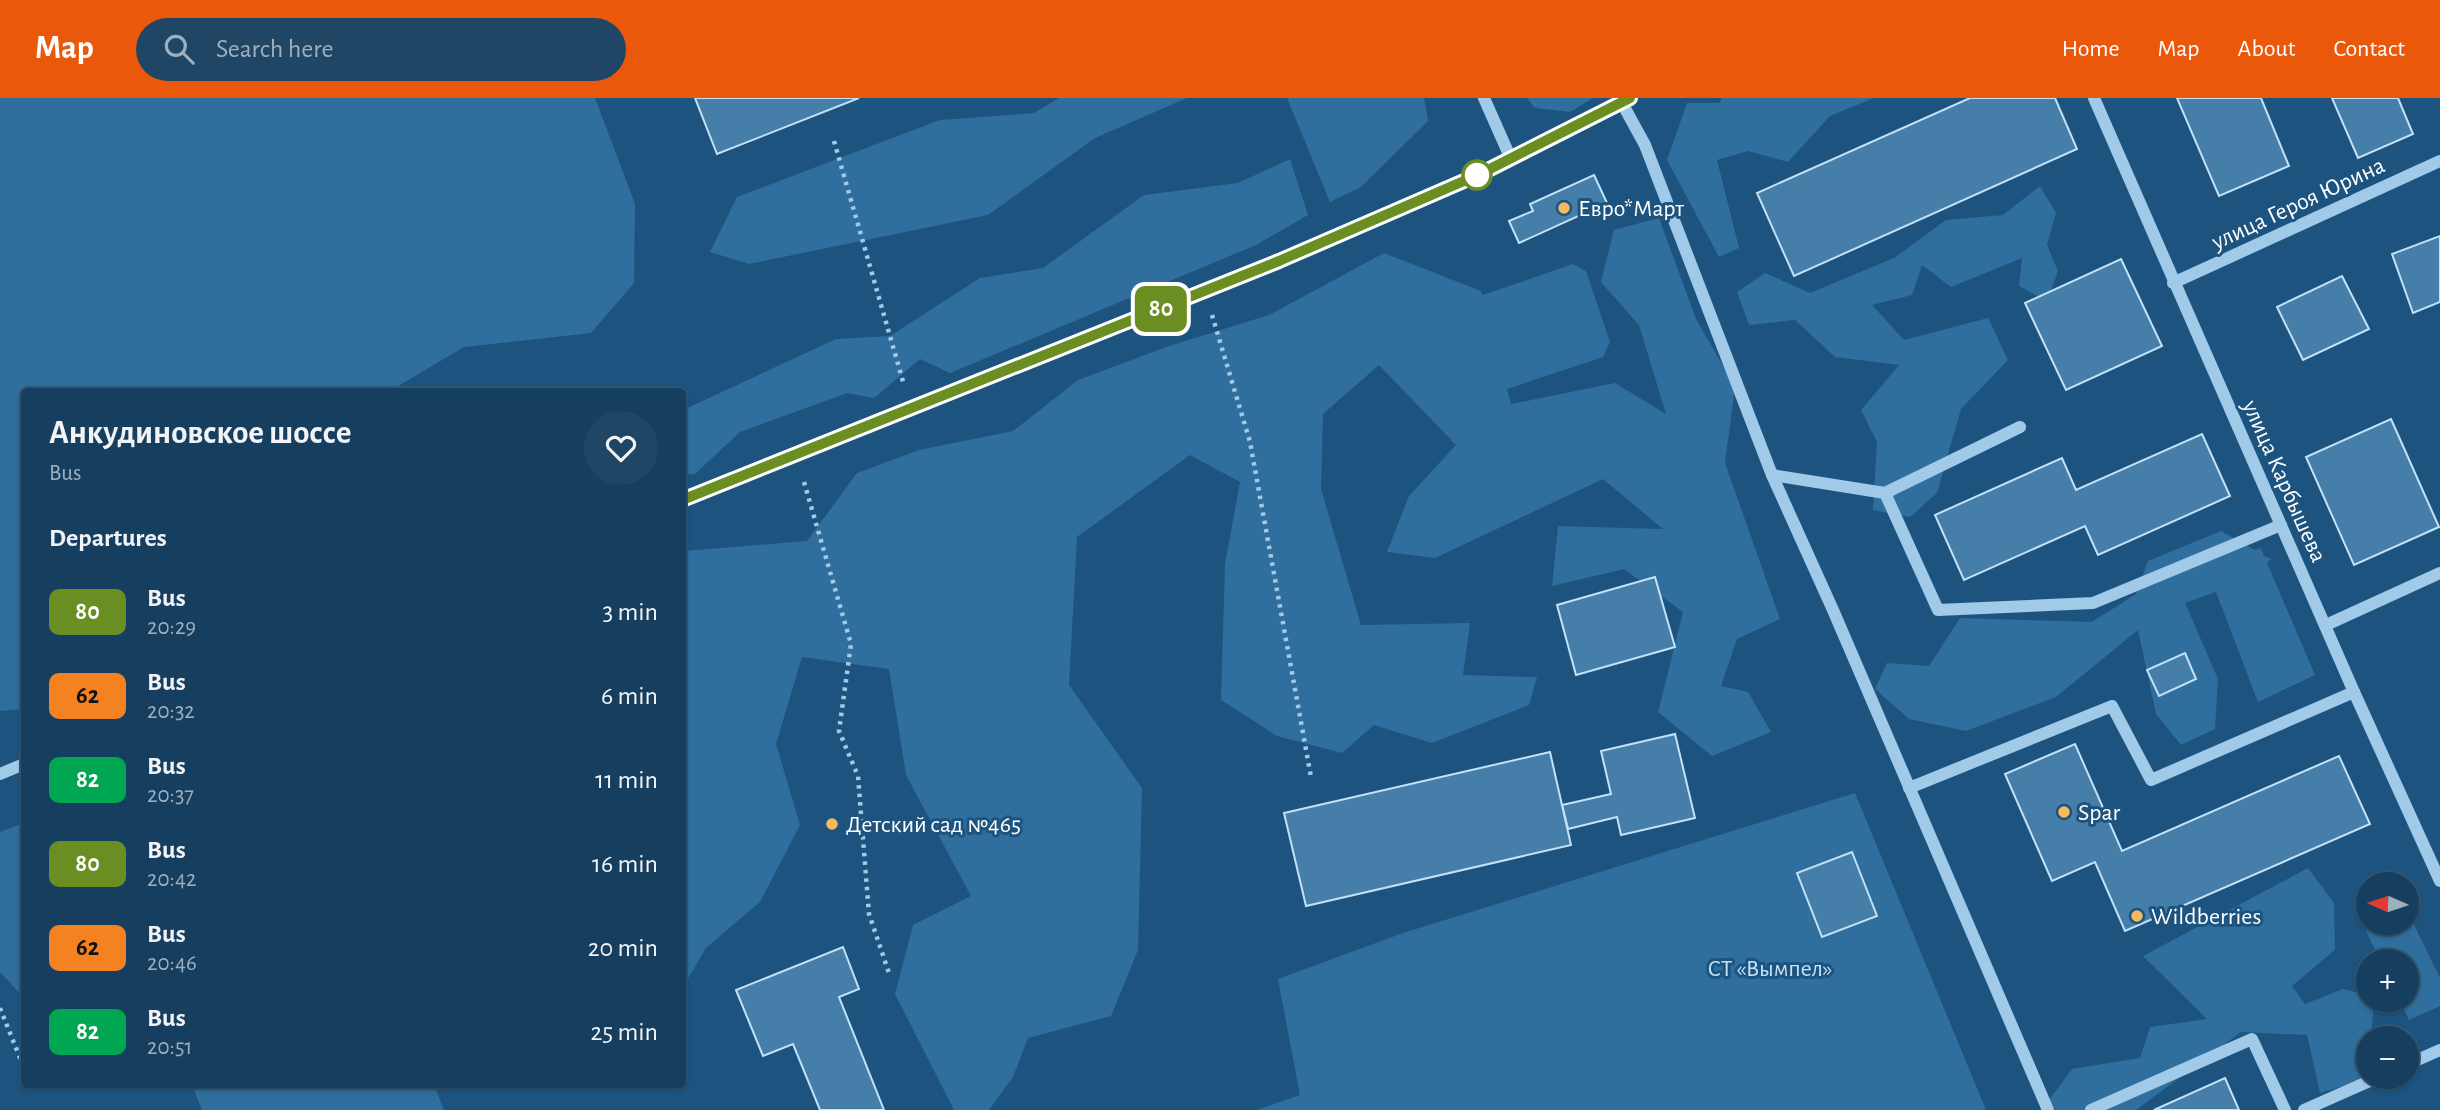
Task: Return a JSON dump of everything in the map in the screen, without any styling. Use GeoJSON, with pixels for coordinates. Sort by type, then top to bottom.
{"type":"FeatureCollection","features":[{"type":"Feature","properties":{"kind":"street"},"geometry":{"type":"LineString","coordinates":[[1484,98],[1511,159]]}},
{"type":"Feature","properties":{"kind":"street","name":"улица Карбышева"},"geometry":{"type":"LineString","coordinates":[[2094,98],[2173,283],[2440,881]]}},
{"type":"Feature","properties":{"kind":"street"},"geometry":{"type":"LineString","coordinates":[[686,498],[1279,261],[1511,159],[1626,100],[1772,475],[1833,610],[2048,1110]]}},
{"type":"Feature","properties":{"kind":"street","name":"улица Героя Юрина"},"geometry":{"type":"LineString","coordinates":[[2173,283],[2440,161]]}},
{"type":"Feature","properties":{"kind":"street"},"geometry":{"type":"LineString","coordinates":[[1772,475],[1885,493],[2020,427]]}},
{"type":"Feature","properties":{"kind":"street"},"geometry":{"type":"LineString","coordinates":[[1885,493],[1938,610],[2094,603],[2281,525]]}},
{"type":"Feature","properties":{"kind":"street"},"geometry":{"type":"LineString","coordinates":[[2326,625],[2440,573]]}},
{"type":"Feature","properties":{"kind":"street"},"geometry":{"type":"LineString","coordinates":[[1909,788],[2112,706],[2151,780],[2354,692]]}},
{"type":"Feature","properties":{"kind":"street"},"geometry":{"type":"LineString","coordinates":[[0,774],[21,765]]}},
{"type":"Feature","properties":{"kind":"street"},"geometry":{"type":"LineString","coordinates":[[2091,1110],[2252,1039],[2285,1110]]}},
{"type":"Feature","properties":{"kind":"street"},"geometry":{"type":"LineString","coordinates":[[2419,1059],[2440,1050]]}},
{"type":"Feature","properties":{"kind":"street"},"geometry":{"type":"LineString","coordinates":[[2304,1110],[2356,1087]]}},
{"type":"Feature","properties":{"kind":"path"},"geometry":{"type":"LineString","coordinates":[[834,141],[910,409]]}},
{"type":"Feature","properties":{"kind":"path"},"geometry":{"type":"LineString","coordinates":[[1204,291],[1250,442],[1311,778]]}},
{"type":"Feature","properties":{"kind":"path"},"geometry":{"type":"LineString","coordinates":[[804,482],[851,644],[839,731],[858,776],[869,914],[889,973]]}},
{"type":"Feature","properties":{"kind":"path"},"geometry":{"type":"LineString","coordinates":[[0,1007],[21,1060]]}},
{"type":"Feature","properties":{"kind":"green space"},"geometry":{"type":"Polygon","coordinates":[[[0,98],[595,98],[635,204],[634,283],[591,333],[464,347],[395,388],[21,388],[21,709],[0,711],[0,98]]]}},
{"type":"Feature","properties":{"kind":"green space"},"geometry":{"type":"Polygon","coordinates":[[[1059,98],[1187,98],[1095,138],[988,215],[749,264],[710,252],[737,197],[940,120],[1034,113],[1059,98]]]}},
{"type":"Feature","properties":{"kind":"green space"},"geometry":{"type":"Polygon","coordinates":[[[1287,98],[1424,98],[1428,121],[1361,187],[1330,202],[1287,98]]]}},
{"type":"Feature","properties":{"kind":"green space"},"geometry":{"type":"Polygon","coordinates":[[[1527,98],[1593,98],[1570,112],[1535,108],[1527,98]]]}},
{"type":"Feature","properties":{"kind":"green space"},"geometry":{"type":"Polygon","coordinates":[[[1722,98],[1874,98],[1830,116],[1788,162],[1748,151],[1717,160],[1739,248],[1719,257],[1667,160],[1687,103],[1719,103],[1722,98]]]}},
{"type":"Feature","properties":{"kind":"green space"},"geometry":{"type":"Polygon","coordinates":[[[1290,159],[1308,215],[1256,245],[950,373],[920,359],[874,398],[847,393],[740,432],[695,474],[686,475],[686,409],[836,339],[890,336],[980,278],[1043,268],[1144,195],[1238,183],[1290,159]]]}},
{"type":"Feature","properties":{"kind":"green space"},"geometry":{"type":"Polygon","coordinates":[[[2040,186],[2056,213],[2047,245],[2058,271],[2047,301],[2019,286],[2022,258],[1951,287],[1922,265],[1912,295],[1872,305],[1904,340],[1988,318],[2008,360],[1961,409],[1937,493],[1910,517],[1873,510],[1877,442],[1861,410],[1899,365],[1835,357],[1795,320],[1749,325],[1737,292],[1765,273],[1810,293],[1894,258],[1946,220],[2003,215],[2040,186]]]}},
{"type":"Feature","properties":{"kind":"green space"},"geometry":{"type":"Polygon","coordinates":[[[1659,218],[1696,319],[1735,387],[1725,463],[1780,619],[1737,639],[1721,686],[1748,692],[1771,732],[1712,756],[1658,712],[1683,612],[1624,569],[1552,586],[1558,526],[1663,529],[1603,479],[1435,558],[1387,552],[1409,496],[1456,445],[1379,365],[1323,414],[1321,489],[1361,625],[1470,623],[1463,675],[1537,677],[1529,705],[1432,743],[1374,725],[1342,753],[1277,736],[1221,700],[1225,564],[1240,482],[1190,455],[1077,537],[1069,685],[1142,788],[1138,950],[1111,1016],[1028,1038],[1013,1077],[989,1110],[954,1110],[895,994],[913,925],[971,896],[906,775],[889,669],[802,657],[776,744],[800,825],[760,902],[706,948],[686,982],[686,551],[807,541],[857,473],[919,450],[1013,431],[1078,380],[1166,347],[1269,315],[1384,253],[1481,291],[1483,295],[1573,264],[1586,271],[1610,342],[1603,357],[1507,389],[1511,404],[1615,383],[1666,414],[1639,325],[1601,282],[1614,230],[1659,218]]]}},
{"type":"Feature","properties":{"kind":"green space"},"geometry":{"type":"Polygon","coordinates":[[[2221,531],[2255,550],[2261,548],[2264,556],[2271,559],[2267,563],[2315,675],[2258,702],[2216,592],[2185,603],[2218,679],[2215,729],[2181,745],[2156,714],[2138,630],[2056,697],[1966,731],[1909,719],[1875,689],[1887,663],[1929,666],[1960,618],[2092,622],[2136,594],[2148,561],[2221,531]]]}},
{"type":"Feature","properties":{"kind":"green space","name":"СТ «Вымпел»"},"geometry":{"type":"Polygon","coordinates":[[[1855,793],[1986,1110],[1256,1110],[1300,1095],[1278,979],[1403,933],[1855,793]]]}},
{"type":"Feature","properties":{"kind":"green space"},"geometry":{"type":"Polygon","coordinates":[[[21,824],[21,995],[0,972],[0,832],[21,824]]]}},
{"type":"Feature","properties":{"kind":"green space"},"geometry":{"type":"Polygon","coordinates":[[[2308,868],[2334,903],[2335,950],[2292,986],[2305,1004],[2343,989],[2356,992],[2356,1012],[2373,1012],[2372,1026],[2356,1026],[2356,1082],[2320,1093],[2307,1035],[2241,1032],[2136,1110],[2056,1110],[2047,1103],[2072,1069],[2140,1058],[2150,1027],[2207,1019],[2143,956],[2308,868]]]}},
{"type":"Feature","properties":{"kind":"green space"},"geometry":{"type":"Polygon","coordinates":[[[2368,935],[2419,935],[2440,978],[2440,1006],[2409,1020],[2405,1012],[2419,1012],[2419,949],[2374,949],[2368,935]]]}},
{"type":"Feature","properties":{"kind":"green space"},"geometry":{"type":"Polygon","coordinates":[[[193,1088],[435,1088],[444,1110],[202,1110],[193,1088]]]}},
{"type":"Feature","properties":{"kind":"building"},"geometry":{"type":"Polygon","coordinates":[[[695,98],[859,98],[717,154],[695,98]]]}},
{"type":"Feature","properties":{"kind":"building"},"geometry":{"type":"Polygon","coordinates":[[[1970,98],[2055,98],[2077,149],[1794,276],[1757,193],[1970,98]]]}},
{"type":"Feature","properties":{"kind":"building"},"geometry":{"type":"Polygon","coordinates":[[[2177,98],[2261,98],[2289,166],[2219,196],[2177,98]]]}},
{"type":"Feature","properties":{"kind":"building"},"geometry":{"type":"Polygon","coordinates":[[[2332,98],[2398,98],[2413,134],[2358,158],[2332,98]]]}},
{"type":"Feature","properties":{"kind":"building","name":"Евро*Март"},"geometry":{"type":"Polygon","coordinates":[[[1594,175],[1607,203],[1519,243],[1509,221],[1533,211],[1530,204],[1594,175]]]}},
{"type":"Feature","properties":{"kind":"building"},"geometry":{"type":"Polygon","coordinates":[[[2440,236],[2440,302],[2413,313],[2392,254],[2440,236]]]}},
{"type":"Feature","properties":{"kind":"building"},"geometry":{"type":"Polygon","coordinates":[[[2121,259],[2162,346],[2066,390],[2025,303],[2121,259]]]}},
{"type":"Feature","properties":{"kind":"building"},"geometry":{"type":"Polygon","coordinates":[[[2342,276],[2369,329],[2303,360],[2277,307],[2342,276]]]}},
{"type":"Feature","properties":{"kind":"building"},"geometry":{"type":"Polygon","coordinates":[[[2391,419],[2439,527],[2354,565],[2306,457],[2391,419]]]}},
{"type":"Feature","properties":{"kind":"building"},"geometry":{"type":"Polygon","coordinates":[[[2202,434],[2230,496],[2098,555],[2085,526],[1964,580],[1935,515],[2062,458],[2076,490],[2202,434]]]}},
{"type":"Feature","properties":{"kind":"building"},"geometry":{"type":"Polygon","coordinates":[[[1655,577],[1675,647],[1576,675],[1557,605],[1655,577]]]}},
{"type":"Feature","properties":{"kind":"building"},"geometry":{"type":"Polygon","coordinates":[[[2185,653],[2196,679],[2159,696],[2147,670],[2185,653]]]}},
{"type":"Feature","properties":{"kind":"building"},"geometry":{"type":"Polygon","coordinates":[[[1675,734],[1695,818],[1621,835],[1617,817],[1568,829],[1562,805],[1611,794],[1601,751],[1675,734]]]}},
{"type":"Feature","properties":{"kind":"building"},"geometry":{"type":"Polygon","coordinates":[[[2075,744],[2122,851],[2339,756],[2370,824],[2125,931],[2095,862],[2052,881],[2005,774],[2075,744]]]}},
{"type":"Feature","properties":{"kind":"building"},"geometry":{"type":"Polygon","coordinates":[[[1550,752],[1571,845],[1306,906],[1284,813],[1550,752]]]}},
{"type":"Feature","properties":{"kind":"building"},"geometry":{"type":"Polygon","coordinates":[[[1852,852],[1877,916],[1822,937],[1797,873],[1852,852]]]}},
{"type":"Feature","properties":{"kind":"building"},"geometry":{"type":"Polygon","coordinates":[[[843,947],[859,989],[839,997],[884,1110],[820,1110],[793,1044],[763,1056],[736,990],[843,947]]]}},
{"type":"Feature","properties":{"kind":"building"},"geometry":{"type":"Polygon","coordinates":[[[2225,1078],[2239,1110],[2154,1110],[2225,1078]]]}},
{"type":"Feature","properties":{"kind":"bus line","name":"80"},"geometry":{"type":"LineString","coordinates":[[686,498],[1279,261],[1480,174],[1630,98]]}},
{"type":"Feature","properties":{"kind":"place","name":"Евро*Март"},"geometry":{"type":"Point","coordinates":[1564,208]}},
{"type":"Feature","properties":{"kind":"place","name":"Spar"},"geometry":{"type":"Point","coordinates":[2064,812]}},
{"type":"Feature","properties":{"kind":"place","name":"Детский сад №465"},"geometry":{"type":"Point","coordinates":[832,824]}},
{"type":"Feature","properties":{"kind":"place","name":"Wildberries"},"geometry":{"type":"Point","coordinates":[2137,916]}}]}
